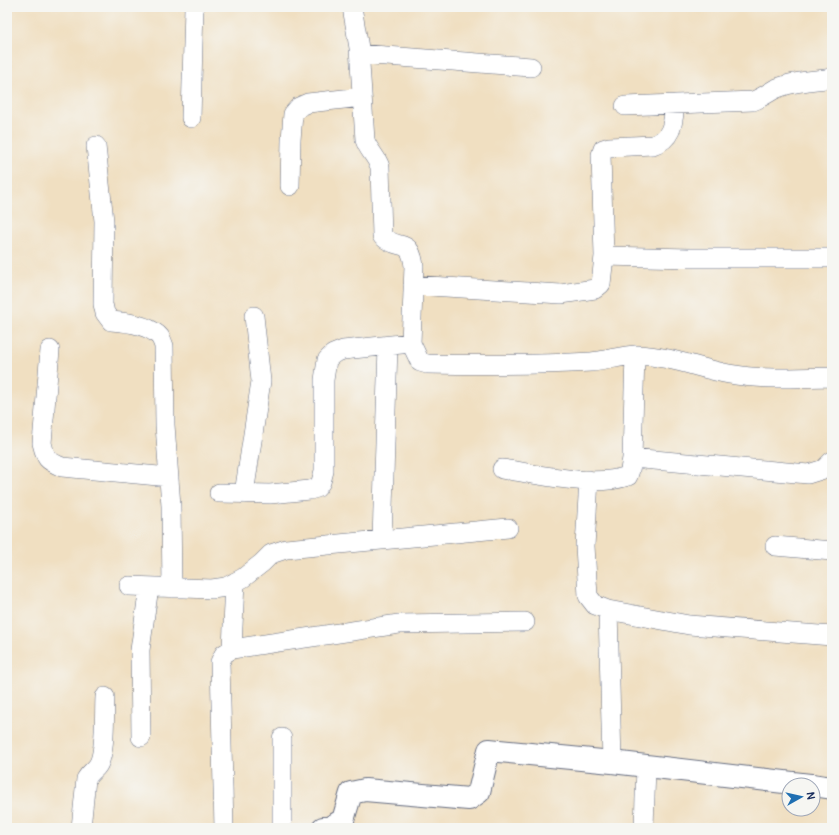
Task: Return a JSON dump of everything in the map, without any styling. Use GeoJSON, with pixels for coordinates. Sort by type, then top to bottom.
{"type":"FeatureCollection","features":[{"type":"Feature","properties":{"kind":"street"},"geometry":{"type":"LineString","coordinates":[[191,118],[194,7]]}},
{"type":"Feature","properties":{"kind":"street"},"geometry":{"type":"LineString","coordinates":[[352,7],[360,54],[365,140],[366,145],[378,160],[380,167],[382,236],[387,240],[408,248],[412,254],[414,266],[411,343],[420,362],[427,364],[505,366],[593,362],[635,355],[669,358],[702,368],[731,374],[777,379],[832,377]]}},
{"type":"Feature","properties":{"kind":"street"},"geometry":{"type":"LineString","coordinates":[[360,54],[531,67]]}},
{"type":"Feature","properties":{"kind":"street"},"geometry":{"type":"LineString","coordinates":[[625,106],[753,101],[763,97],[775,89],[799,82],[832,78]]}},
{"type":"Feature","properties":{"kind":"street"},"geometry":{"type":"LineString","coordinates":[[290,186],[293,114],[299,107],[308,103],[362,97]]}},
{"type":"Feature","properties":{"kind":"street"},"geometry":{"type":"LineString","coordinates":[[413,285],[561,294],[595,289],[601,284],[604,256],[601,155],[603,149],[609,147],[653,145],[660,143],[673,127],[675,104]]}},
{"type":"Feature","properties":{"kind":"street"},"geometry":{"type":"LineString","coordinates":[[96,146],[104,221],[103,304],[105,313],[112,321],[133,323],[159,336],[164,346],[165,425],[171,506],[172,588]]}},
{"type":"Feature","properties":{"kind":"street"},"geometry":{"type":"LineString","coordinates":[[604,256],[690,258],[832,258]]}},
{"type":"Feature","properties":{"kind":"street"},"geometry":{"type":"LineString","coordinates":[[244,494],[261,381],[254,316]]}},
{"type":"Feature","properties":{"kind":"street"},"geometry":{"type":"LineString","coordinates":[[219,493],[270,494],[317,488],[321,482],[324,471],[324,380],[327,360],[332,354],[343,350],[411,343]]}},
{"type":"Feature","properties":{"kind":"street"},"geometry":{"type":"LineString","coordinates":[[382,540],[388,346]]}},
{"type":"Feature","properties":{"kind":"street"},"geometry":{"type":"LineString","coordinates":[[50,350],[42,443],[45,456],[51,462],[62,467],[169,477]]}},
{"type":"Feature","properties":{"kind":"street"},"geometry":{"type":"LineString","coordinates":[[502,469],[580,480],[618,479],[628,476],[632,458],[635,355]]}},
{"type":"Feature","properties":{"kind":"street"},"geometry":{"type":"LineString","coordinates":[[632,458],[808,474],[824,469],[832,461]]}},
{"type":"Feature","properties":{"kind":"street"},"geometry":{"type":"LineString","coordinates":[[589,480],[585,546],[588,596],[595,605],[608,610],[689,625],[832,636]]}},
{"type":"Feature","properties":{"kind":"street"},"geometry":{"type":"LineString","coordinates":[[129,586],[212,589],[226,587],[243,578],[271,554],[286,549],[508,528]]}},
{"type":"Feature","properties":{"kind":"street"},"geometry":{"type":"LineString","coordinates":[[775,546],[832,551]]}},
{"type":"Feature","properties":{"kind":"street"},"geometry":{"type":"LineString","coordinates":[[232,649],[235,582]]}},
{"type":"Feature","properties":{"kind":"street"},"geometry":{"type":"LineString","coordinates":[[141,737],[140,650],[149,587]]}},
{"type":"Feature","properties":{"kind":"street"},"geometry":{"type":"LineString","coordinates":[[608,610],[612,762]]}},
{"type":"Feature","properties":{"kind":"street"},"geometry":{"type":"LineString","coordinates":[[224,828],[220,662],[224,654],[232,649],[399,624],[525,622]]}},
{"type":"Feature","properties":{"kind":"street"},"geometry":{"type":"LineString","coordinates":[[81,828],[86,779],[90,772],[98,765],[103,752],[105,697]]}},
{"type":"Feature","properties":{"kind":"street"},"geometry":{"type":"LineString","coordinates":[[282,738],[282,828]]}},
{"type":"Feature","properties":{"kind":"street"},"geometry":{"type":"LineString","coordinates":[[323,828],[345,824],[351,793],[365,790],[469,799],[479,792],[489,750],[612,762],[781,782]]}},
{"type":"Feature","properties":{"kind":"street"},"geometry":{"type":"LineString","coordinates":[[644,828],[646,766]]}},
{"type":"Feature","properties":{"kind":"street"},"geometry":{"type":"LineString","coordinates":[[821,786],[832,788]]}}]}
